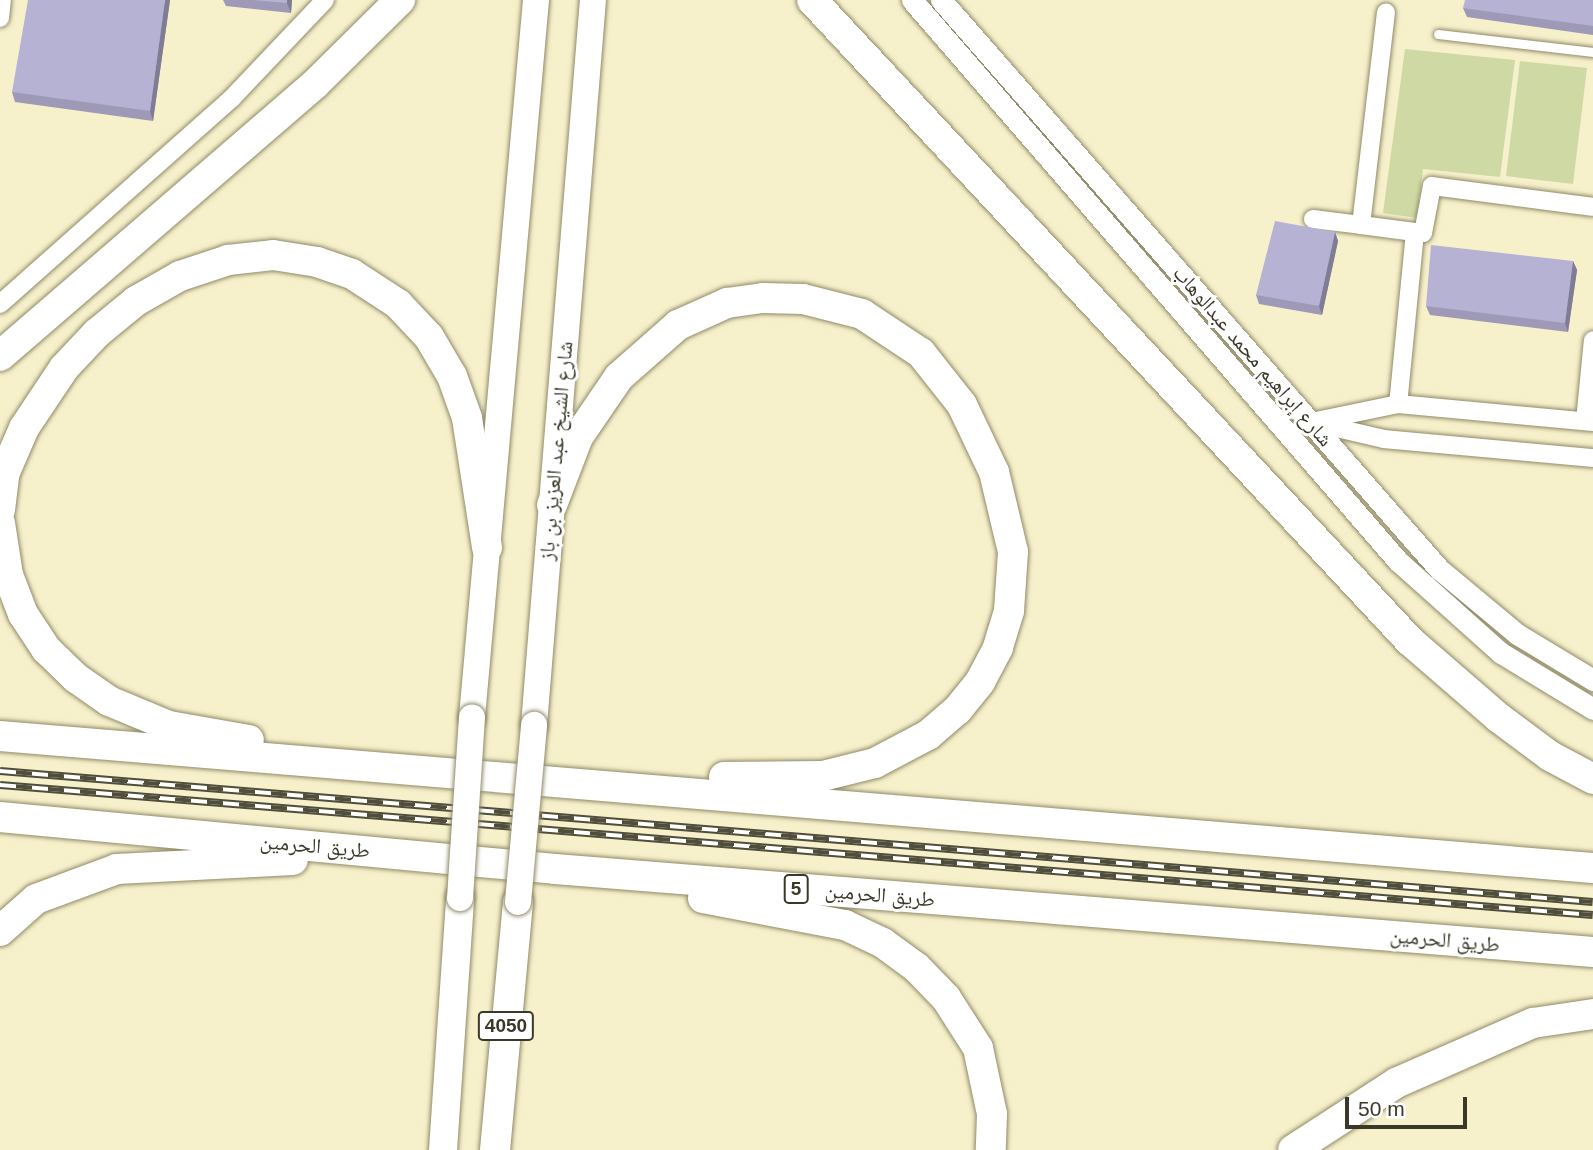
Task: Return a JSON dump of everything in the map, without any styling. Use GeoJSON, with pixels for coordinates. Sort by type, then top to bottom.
{"type":"FeatureCollection","features":[{"type":"Feature","properties":{"kind":"highway"},"geometry":{"type":"LineString","coordinates":[[0,356],[315,84],[400,0]]}},
{"type":"Feature","properties":{"kind":"highway"},"geometry":{"type":"LineString","coordinates":[[812,0],[1410,641],[1499,718],[1550,757],[1593,779]]}},
{"type":"Feature","properties":{"kind":"highway"},"geometry":{"type":"LineString","coordinates":[[0,510],[5,472],[24,428],[64,368],[97,332],[136,301],[180,276],[228,260],[273,256],[317,261],[360,278],[398,304],[429,337],[452,376],[467,418],[487,547]]}},
{"type":"Feature","properties":{"kind":"highway"},"geometry":{"type":"LineString","coordinates":[[552,505],[568,459],[590,416],[619,377],[657,340],[693,316],[727,303],[803,299],[878,322],[921,353],[948,385],[975,427],[994,472],[1011,533],[1013,572],[1004,630],[980,682],[943,723],[893,755],[823,776],[557,780]]}},
{"type":"Feature","properties":{"kind":"highway"},"geometry":{"type":"LineString","coordinates":[[0,523],[8,575],[34,632],[60,664],[109,701],[169,726],[439,773]]}},
{"type":"Feature","properties":{"kind":"highway"},"geometry":{"type":"LineString","coordinates":[[0,736],[439,773],[557,780],[1593,868]]}},
{"type":"Feature","properties":{"kind":"highway","name":"طريق الحرمين"},"geometry":{"type":"LineString","coordinates":[[0,817],[555,869],[1593,952]]}},
{"type":"Feature","properties":{"kind":"highway"},"geometry":{"type":"LineString","coordinates":[[0,931],[24,907],[50,892],[94,876],[140,865],[422,856]]}},
{"type":"Feature","properties":{"kind":"highway"},"geometry":{"type":"LineString","coordinates":[[555,869],[845,925],[883,943],[933,983],[968,1030],[989,1092],[992,1150]]}},
{"type":"Feature","properties":{"kind":"highway"},"geometry":{"type":"LineString","coordinates":[[443,1150],[460,898]]}},
{"type":"Feature","properties":{"kind":"highway","name":"4050"},"geometry":{"type":"LineString","coordinates":[[495,1150],[518,902]]}},
{"type":"Feature","properties":{"kind":"highway"},"geometry":{"type":"LineString","coordinates":[[1293,1150],[1396,1083],[1533,1023],[1593,1014]]}},
{"type":"Feature","properties":{"kind":"highway"},"geometry":{"type":"LineString","coordinates":[[498,1120],[502,1150]]}},
{"type":"Feature","properties":{"kind":"main road"},"geometry":{"type":"LineString","coordinates":[[460,898],[472,717],[536,0]]}},
{"type":"Feature","properties":{"kind":"main road","name":"شارع الشيخ عبد العزيز بن باز"},"geometry":{"type":"LineString","coordinates":[[518,902],[593,0]]}},
{"type":"Feature","properties":{"kind":"street"},"geometry":{"type":"LineString","coordinates":[[0,18],[2,0]]}},
{"type":"Feature","properties":{"kind":"street"},"geometry":{"type":"LineString","coordinates":[[0,303],[232,97],[325,0]]}},
{"type":"Feature","properties":{"kind":"street"},"geometry":{"type":"LineString","coordinates":[[912,0],[1398,561],[1501,653],[1593,709]]}},
{"type":"Feature","properties":{"kind":"street","name":"شارع إبراهيم محمد عبدالوهاب"},"geometry":{"type":"LineString","coordinates":[[941,0],[1439,569],[1517,634],[1593,680]]}},
{"type":"Feature","properties":{"kind":"street"},"geometry":{"type":"LineString","coordinates":[[1361,225],[1386,12]]}},
{"type":"Feature","properties":{"kind":"street"},"geometry":{"type":"LineString","coordinates":[[1313,219],[1423,233],[1432,186],[1593,207]]}},
{"type":"Feature","properties":{"kind":"street"},"geometry":{"type":"LineString","coordinates":[[1398,404],[1415,232]]}},
{"type":"Feature","properties":{"kind":"street"},"geometry":{"type":"LineString","coordinates":[[1311,422],[1398,404],[1589,421],[1593,340]]}},
{"type":"Feature","properties":{"kind":"street"},"geometry":{"type":"LineString","coordinates":[[1311,422],[1384,439],[1593,458]]}},
{"type":"Feature","properties":{"kind":"lane"},"geometry":{"type":"LineString","coordinates":[[1438,34],[1593,52]]}},
{"type":"Feature","properties":{"kind":"green space"},"geometry":{"type":"Polygon","coordinates":[[[1405,49],[1515,60],[1500,177],[1423,169],[1417,218],[1383,213],[1405,49]]]}},
{"type":"Feature","properties":{"kind":"green space"},"geometry":{"type":"Polygon","coordinates":[[[1520,61],[1587,68],[1573,184],[1506,176],[1520,61]]]}},
{"type":"Feature","properties":{"kind":"building"},"geometry":{"type":"Polygon","coordinates":[[[28,0],[165,0],[150,111],[12,92],[28,0]]]}},
{"type":"Feature","properties":{"kind":"building"},"geometry":{"type":"Polygon","coordinates":[[[252,0],[287,0],[287,3],[252,0]]]}},
{"type":"Feature","properties":{"kind":"building"},"geometry":{"type":"Polygon","coordinates":[[[1465,0],[1593,0],[1593,26],[1463,8],[1465,0]]]}},
{"type":"Feature","properties":{"kind":"building"},"geometry":{"type":"Polygon","coordinates":[[[1275,221],[1335,232],[1319,306],[1256,295],[1275,221]]]}},
{"type":"Feature","properties":{"kind":"building"},"geometry":{"type":"Polygon","coordinates":[[[1431,245],[1573,261],[1565,323],[1426,306],[1431,245]]]}},
{"type":"Feature","properties":{"kind":"railway"},"geometry":{"type":"LineString","coordinates":[[0,771],[1593,902]]}},
{"type":"Feature","properties":{"kind":"railway"},"geometry":{"type":"LineString","coordinates":[[0,785],[1593,915]]}}]}
